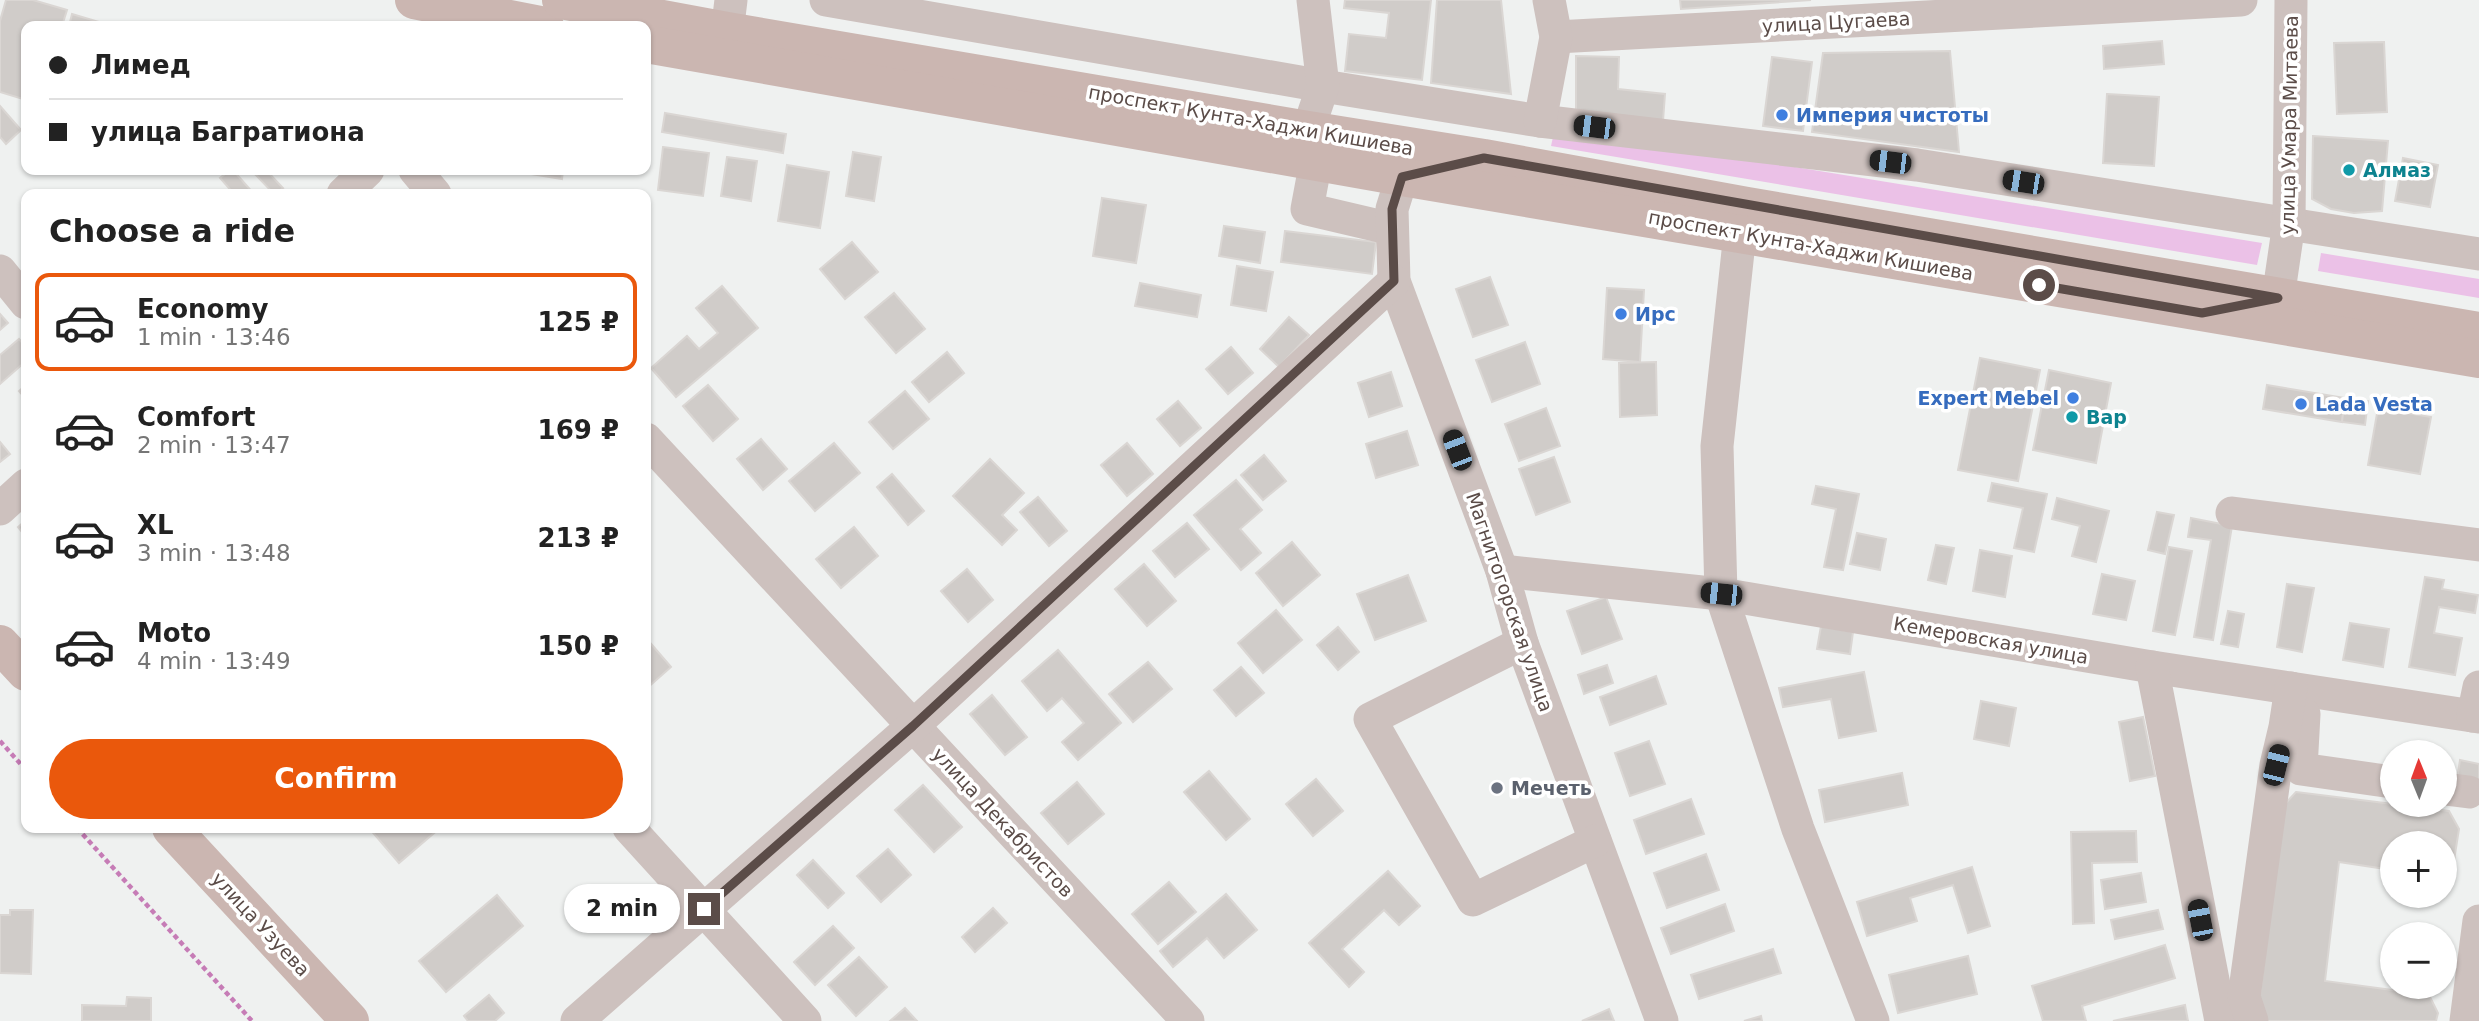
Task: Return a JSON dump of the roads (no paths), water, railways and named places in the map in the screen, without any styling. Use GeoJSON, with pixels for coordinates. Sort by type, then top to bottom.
{"type":"FeatureCollection","features":[{"type":"Feature","properties":{"kind":"main road"},"geometry":{"type":"LineString","coordinates":[[414,0],[517,21]]}},
{"type":"Feature","properties":{"kind":"main road","name":"проспект Кунта-Хаджи Кишиева"},"geometry":{"type":"LineString","coordinates":[[561,0],[947,68],[1312,146],[1402,177],[2479,359]]}},
{"type":"Feature","properties":{"kind":"main road","name":"проспект Кунта-Хаджи Кишиева"},"geometry":{"type":"LineString","coordinates":[[651,43],[727,30],[1233,147],[1312,146],[1484,158],[2479,331]]}},
{"type":"Feature","properties":{"kind":"main road"},"geometry":{"type":"LineString","coordinates":[[0,644],[21,667]]}},
{"type":"Feature","properties":{"kind":"main road","name":"улица Узуева"},"geometry":{"type":"LineString","coordinates":[[176,833],[351,1021]]}},
{"type":"Feature","properties":{"kind":"street"},"geometry":{"type":"LineString","coordinates":[[826,0],[956,11],[1323,86],[1540,121],[1917,165],[2479,254]]}},
{"type":"Feature","properties":{"kind":"street"},"geometry":{"type":"LineString","coordinates":[[1313,0],[1323,86],[1312,146],[1307,209],[1392,229]]}},
{"type":"Feature","properties":{"kind":"street"},"geometry":{"type":"LineString","coordinates":[[1540,121],[1556,37],[1549,0]]}},
{"type":"Feature","properties":{"kind":"street","name":"улица Цугаева"},"geometry":{"type":"LineString","coordinates":[[1556,37],[2241,0]]}},
{"type":"Feature","properties":{"kind":"street","name":"улица Умара Митаева"},"geometry":{"type":"LineString","coordinates":[[2278,298],[2289,223],[2291,0]]}},
{"type":"Feature","properties":{"kind":"street"},"geometry":{"type":"LineString","coordinates":[[947,68],[956,11]]}},
{"type":"Feature","properties":{"kind":"street"},"geometry":{"type":"LineString","coordinates":[[1402,177],[1484,158]]}},
{"type":"Feature","properties":{"kind":"street"},"geometry":{"type":"LineString","coordinates":[[348,189],[363,175]]}},
{"type":"Feature","properties":{"kind":"street"},"geometry":{"type":"LineString","coordinates":[[419,175],[431,189]]}},
{"type":"Feature","properties":{"kind":"street","name":"Магнитогорская улица"},"geometry":{"type":"LineString","coordinates":[[1402,177],[1392,209],[1394,281],[1502,571],[1521,643],[1662,1021]]}},
{"type":"Feature","properties":{"kind":"street"},"geometry":{"type":"LineString","coordinates":[[1740,233],[1717,446],[1721,594],[1798,829],[1873,1021]]}},
{"type":"Feature","properties":{"kind":"street"},"geometry":{"type":"LineString","coordinates":[[0,271],[21,297]]}},
{"type":"Feature","properties":{"kind":"street"},"geometry":{"type":"LineString","coordinates":[[577,1021],[913,726],[1394,281]]}},
{"type":"Feature","properties":{"kind":"street"},"geometry":{"type":"LineString","coordinates":[[2202,313],[2278,298]]}},
{"type":"Feature","properties":{"kind":"street","name":"улица Декабристов"},"geometry":{"type":"LineString","coordinates":[[651,444],[1188,1021]]}},
{"type":"Feature","properties":{"kind":"street"},"geometry":{"type":"LineString","coordinates":[[0,509],[21,490]]}},
{"type":"Feature","properties":{"kind":"street"},"geometry":{"type":"LineString","coordinates":[[2232,513],[2479,545]]}},
{"type":"Feature","properties":{"kind":"street","name":"Кемеровская улица"},"geometry":{"type":"LineString","coordinates":[[1502,571],[1721,594],[2299,690],[2477,707]]}},
{"type":"Feature","properties":{"kind":"street"},"geometry":{"type":"LineString","coordinates":[[1521,643],[1370,719],[1473,900],[1595,841]]}},
{"type":"Feature","properties":{"kind":"street"},"geometry":{"type":"LineString","coordinates":[[2152,667],[2221,1021]]}},
{"type":"Feature","properties":{"kind":"street"},"geometry":{"type":"LineString","coordinates":[[2299,690],[2301,769],[2380,780]]}},
{"type":"Feature","properties":{"kind":"street"},"geometry":{"type":"LineString","coordinates":[[2252,1021],[2244,997],[2276,765],[2285,727],[2299,690]]}},
{"type":"Feature","properties":{"kind":"street"},"geometry":{"type":"LineString","coordinates":[[634,833],[805,1021]]}},
{"type":"Feature","properties":{"kind":"street"},"geometry":{"type":"LineString","coordinates":[[2466,1021],[2479,922]]}},
{"type":"Feature","properties":{"kind":"place","name":"Империя чистоты"},"geometry":{"type":"Point","coordinates":[1782,115]}},
{"type":"Feature","properties":{"kind":"place","name":"Алмаз"},"geometry":{"type":"Point","coordinates":[2349,170]}},
{"type":"Feature","properties":{"kind":"place","name":"Ирс"},"geometry":{"type":"Point","coordinates":[1621,314]}},
{"type":"Feature","properties":{"kind":"place","name":"Expert Mebel"},"geometry":{"type":"Point","coordinates":[2073,398]}},
{"type":"Feature","properties":{"kind":"place","name":"Lada Vesta"},"geometry":{"type":"Point","coordinates":[2301,404]}},
{"type":"Feature","properties":{"kind":"place","name":"Вар"},"geometry":{"type":"Point","coordinates":[2072,417]}},
{"type":"Feature","properties":{"kind":"place","name":"Мечеть"},"geometry":{"type":"Point","coordinates":[1497,788]}}]}
